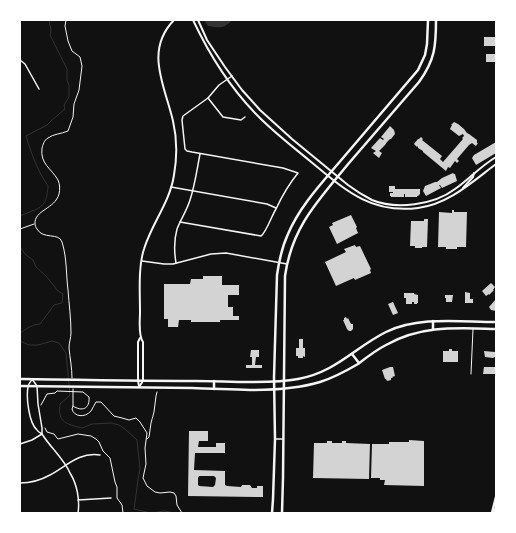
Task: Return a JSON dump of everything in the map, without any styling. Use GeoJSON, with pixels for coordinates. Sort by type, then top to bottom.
{"type":"FeatureCollection","features":[{"type":"Feature","properties":{"kind":"highway"},"geometry":{"type":"LineString","coordinates":[[493,513],[496,508]]}},
{"type":"Feature","properties":{"kind":"main road"},"geometry":{"type":"LineString","coordinates":[[272,513],[275,439],[274,382],[277,275],[278,263],[282,248],[302,208],[418,70],[425,55],[428,20]]}},
{"type":"Feature","properties":{"kind":"main road"},"geometry":{"type":"LineString","coordinates":[[282,513],[285,283],[287,264],[293,242],[303,223],[316,204],[427,72],[433,57],[436,42],[436,20]]}},
{"type":"Feature","properties":{"kind":"main road"},"geometry":{"type":"LineString","coordinates":[[20,379],[214,382],[284,381],[304,378],[336,365],[374,339],[393,329],[433,321],[496,322]]}},
{"type":"Feature","properties":{"kind":"main road"},"geometry":{"type":"LineString","coordinates":[[433,321],[433,329]]}},
{"type":"Feature","properties":{"kind":"main road"},"geometry":{"type":"LineString","coordinates":[[20,386],[284,389],[320,382],[345,371],[393,341],[420,332],[433,329],[496,329]]}},
{"type":"Feature","properties":{"kind":"main road"},"geometry":{"type":"LineString","coordinates":[[352,354],[359,363]]}},
{"type":"Feature","properties":{"kind":"main road"},"geometry":{"type":"LineString","coordinates":[[214,382],[214,389]]}},
{"type":"Feature","properties":{"kind":"main road"},"geometry":{"type":"LineString","coordinates":[[493,513],[496,497]]}},
{"type":"Feature","properties":{"kind":"street"},"geometry":{"type":"LineString","coordinates":[[139,387],[138,342],[140,338],[140,278],[143,250],[168,198],[174,177],[176,159],[171,114],[158,63],[160,44],[166,31],[174,20]]}},
{"type":"Feature","properties":{"kind":"street"},"geometry":{"type":"LineString","coordinates":[[193,20],[220,69],[255,114],[335,182],[348,192],[365,201],[388,208],[403,209],[432,205],[459,192],[496,164]]}},
{"type":"Feature","properties":{"kind":"street"},"geometry":{"type":"LineString","coordinates":[[198,20],[207,40],[242,90],[260,110],[331,172],[357,192],[373,200],[396,205],[423,203],[432,200],[454,190],[496,157]]}},
{"type":"Feature","properties":{"kind":"street"},"geometry":{"type":"LineString","coordinates":[[20,60],[25,64],[39,89]]}},
{"type":"Feature","properties":{"kind":"street"},"geometry":{"type":"LineString","coordinates":[[180,222],[262,236],[276,208],[298,173],[283,168],[187,151],[182,120],[183,116],[208,98],[219,85],[232,76]]}},
{"type":"Feature","properties":{"kind":"street"},"geometry":{"type":"LineString","coordinates":[[208,98],[223,117],[241,120],[245,117]]}},
{"type":"Feature","properties":{"kind":"street"},"geometry":{"type":"LineString","coordinates":[[176,263],[175,238],[193,190],[200,154]]}},
{"type":"Feature","properties":{"kind":"street"},"geometry":{"type":"LineString","coordinates":[[459,192],[474,176],[474,173]]}},
{"type":"Feature","properties":{"kind":"street"},"geometry":{"type":"LineString","coordinates":[[171,187],[267,204],[276,208]]}},
{"type":"Feature","properties":{"kind":"street"},"geometry":{"type":"LineString","coordinates":[[365,201],[369,200],[379,203],[382,202]]}},
{"type":"Feature","properties":{"kind":"street"},"geometry":{"type":"LineString","coordinates":[[142,261],[164,264],[176,263],[211,254],[226,253],[287,264]]}},
{"type":"Feature","properties":{"kind":"street"},"geometry":{"type":"LineString","coordinates":[[139,387],[143,380],[143,342],[140,338]]}},
{"type":"Feature","properties":{"kind":"street"},"geometry":{"type":"LineString","coordinates":[[42,434],[38,404],[38,386],[32,379],[28,386],[28,400],[29,412],[33,424],[36,430],[42,434],[70,472],[75,485],[78,500],[78,513]]}},
{"type":"Feature","properties":{"kind":"street"},"geometry":{"type":"LineString","coordinates":[[20,444],[32,440],[42,434]]}},
{"type":"Feature","properties":{"kind":"street"},"geometry":{"type":"LineString","coordinates":[[275,439],[283,439]]}},
{"type":"Feature","properties":{"kind":"street"},"geometry":{"type":"LineString","coordinates":[[20,483],[36,481],[51,475],[80,457],[93,454],[100,455]]}},
{"type":"Feature","properties":{"kind":"street"},"geometry":{"type":"LineString","coordinates":[[78,500],[111,498]]}},
{"type":"Feature","properties":{"kind":"lane"},"geometry":{"type":"LineString","coordinates":[[471,374],[473,329]]}},
{"type":"Feature","properties":{"kind":"path"},"geometry":{"type":"LineString","coordinates":[[66,20],[65,26],[68,41],[72,51],[80,57],[81,60],[79,90],[74,104],[74,117],[68,131],[48,138],[43,146],[43,160],[58,180],[60,191],[53,205],[42,211],[36,218],[35,224],[39,232],[44,235],[58,237],[62,242],[66,259],[71,334],[69,346],[73,380]]}},
{"type":"Feature","properties":{"kind":"path"},"geometry":{"type":"LineString","coordinates":[[20,229],[35,224]]}},
{"type":"Feature","properties":{"kind":"path"},"geometry":{"type":"LineString","coordinates":[[73,387],[72,409],[73,412],[80,416],[91,410],[96,402],[101,402],[114,416],[129,420],[136,418],[140,422],[147,434],[145,448],[146,464],[143,478],[147,486],[155,492],[174,493],[176,496],[177,505],[182,513]]}},
{"type":"Feature","properties":{"kind":"path"},"geometry":{"type":"LineString","coordinates":[[40,406],[47,394],[58,391],[83,392],[89,397],[86,408],[82,409],[73,406]]}},
{"type":"Feature","properties":{"kind":"path"},"geometry":{"type":"LineString","coordinates":[[146,440],[149,437],[157,392]]}},
{"type":"Feature","properties":{"kind":"path"},"geometry":{"type":"LineString","coordinates":[[44,425],[47,432],[54,434],[58,439],[78,434],[91,436],[99,442],[103,451],[110,458],[117,487],[117,498],[122,505],[123,513]]}},
{"type":"Feature","properties":{"kind":"shaded area"},"geometry":{"type":"Polygon","coordinates":[[[204,20],[232,20],[227,25],[219,27],[208,26],[204,20]]]}},
{"type":"Feature","properties":{"kind":"building"},"geometry":{"type":"Polygon","coordinates":[[[484,37],[496,37],[496,46],[484,46],[484,37]]]}},
{"type":"Feature","properties":{"kind":"building"},"geometry":{"type":"Polygon","coordinates":[[[486,54],[496,54],[496,62],[486,62],[486,54]]]}},
{"type":"Feature","properties":{"kind":"building"},"geometry":{"type":"Polygon","coordinates":[[[454,122],[477,140],[478,143],[476,146],[472,143],[469,145],[457,159],[459,161],[457,163],[455,161],[446,171],[414,144],[421,137],[423,139],[422,140],[442,156],[440,159],[443,162],[464,136],[463,134],[459,136],[450,129],[454,122]]]}},
{"type":"Feature","properties":{"kind":"building"},"geometry":{"type":"Polygon","coordinates":[[[390,126],[394,130],[395,134],[379,151],[382,153],[379,158],[373,153],[376,151],[371,148],[380,138],[383,140],[384,139],[381,137],[390,126]]]}},
{"type":"Feature","properties":{"kind":"building"},"geometry":{"type":"Polygon","coordinates":[[[496,142],[496,153],[476,165],[472,158],[474,155],[496,142]]]}},
{"type":"Feature","properties":{"kind":"building"},"geometry":{"type":"Polygon","coordinates":[[[453,173],[455,174],[457,181],[442,188],[439,185],[441,188],[426,196],[423,191],[425,186],[437,182],[453,173]]]}},
{"type":"Feature","properties":{"kind":"building"},"geometry":{"type":"Polygon","coordinates":[[[389,186],[395,186],[395,189],[420,189],[420,194],[417,197],[405,197],[404,194],[404,197],[391,197],[390,193],[393,192],[389,192],[389,186]]]}},
{"type":"Feature","properties":{"kind":"building"},"geometry":{"type":"Polygon","coordinates":[[[452,210],[454,210],[454,212],[467,212],[466,247],[446,249],[446,247],[438,247],[439,212],[452,213],[452,210]]]}},
{"type":"Feature","properties":{"kind":"building"},"geometry":{"type":"Polygon","coordinates":[[[351,215],[357,227],[358,233],[337,244],[329,227],[333,225],[332,223],[351,215]]]}},
{"type":"Feature","properties":{"kind":"building"},"geometry":{"type":"Polygon","coordinates":[[[424,219],[428,219],[427,247],[415,248],[415,246],[410,246],[411,221],[424,221],[424,219]]]}},
{"type":"Feature","properties":{"kind":"building"},"geometry":{"type":"Polygon","coordinates":[[[355,245],[356,247],[360,246],[371,269],[371,273],[355,280],[354,278],[336,286],[325,262],[346,252],[344,249],[355,245]]]}},
{"type":"Feature","properties":{"kind":"building"},"geometry":{"type":"Polygon","coordinates":[[[203,276],[222,276],[222,285],[239,285],[239,295],[228,295],[228,307],[233,307],[233,316],[239,316],[239,320],[220,320],[220,322],[191,322],[191,320],[179,320],[178,327],[168,327],[168,319],[164,319],[164,284],[190,284],[191,279],[203,279],[203,276]]]}},
{"type":"Feature","properties":{"kind":"building"},"geometry":{"type":"Polygon","coordinates":[[[491,283],[495,287],[494,290],[486,296],[482,291],[491,283]]]}},
{"type":"Feature","properties":{"kind":"building"},"geometry":{"type":"Polygon","coordinates":[[[465,292],[470,293],[470,299],[473,299],[473,303],[465,303],[465,292]]]}},
{"type":"Feature","properties":{"kind":"building"},"geometry":{"type":"Polygon","coordinates":[[[404,293],[414,293],[418,295],[418,303],[414,304],[414,302],[412,302],[412,304],[406,304],[404,293]]]}},
{"type":"Feature","properties":{"kind":"building"},"geometry":{"type":"Polygon","coordinates":[[[445,295],[453,295],[452,302],[446,302],[445,295]]]}},
{"type":"Feature","properties":{"kind":"building"},"geometry":{"type":"Polygon","coordinates":[[[496,299],[496,311],[491,310],[489,307],[496,299]]]}},
{"type":"Feature","properties":{"kind":"building"},"geometry":{"type":"Polygon","coordinates":[[[393,302],[398,313],[393,315],[388,304],[393,302]]]}},
{"type":"Feature","properties":{"kind":"building"},"geometry":{"type":"Polygon","coordinates":[[[346,317],[351,324],[353,324],[353,329],[351,331],[347,329],[343,320],[346,317]]]}},
{"type":"Feature","properties":{"kind":"building"},"geometry":{"type":"Polygon","coordinates":[[[299,339],[303,339],[303,348],[305,348],[305,357],[303,356],[303,358],[298,358],[298,356],[296,356],[296,348],[299,348],[299,339]]]}},
{"type":"Feature","properties":{"kind":"building"},"geometry":{"type":"Polygon","coordinates":[[[449,349],[452,349],[452,351],[458,351],[458,362],[443,362],[443,351],[449,351],[449,349]]]}},
{"type":"Feature","properties":{"kind":"building"},"geometry":{"type":"Polygon","coordinates":[[[251,350],[259,350],[259,357],[256,357],[255,365],[262,365],[262,368],[246,368],[246,365],[252,365],[252,357],[250,357],[251,350]]]}},
{"type":"Feature","properties":{"kind":"building"},"geometry":{"type":"Polygon","coordinates":[[[484,351],[495,352],[495,357],[485,357],[484,351]]]}},
{"type":"Feature","properties":{"kind":"building"},"geometry":{"type":"Polygon","coordinates":[[[393,367],[395,376],[391,378],[391,380],[387,381],[382,370],[393,367]]]}},
{"type":"Feature","properties":{"kind":"building"},"geometry":{"type":"Polygon","coordinates":[[[484,367],[496,367],[496,374],[483,374],[484,367]]]}},
{"type":"Feature","properties":{"kind":"building"},"geometry":{"type":"Polygon","coordinates":[[[189,431],[208,431],[208,441],[199,441],[198,447],[216,447],[216,443],[225,443],[225,453],[195,453],[194,470],[225,471],[225,485],[227,486],[241,487],[242,485],[250,485],[252,488],[257,488],[257,486],[263,486],[263,497],[188,496],[189,431]],[[199,476],[198,485],[213,487],[215,485],[216,478],[214,476],[199,476]]]}},
{"type":"Feature","properties":{"kind":"building"},"geometry":{"type":"Polygon","coordinates":[[[409,440],[424,441],[424,486],[384,485],[385,480],[380,480],[380,478],[371,478],[372,444],[409,442],[409,440]]]}},
{"type":"Feature","properties":{"kind":"building"},"geometry":{"type":"Polygon","coordinates":[[[327,441],[332,441],[332,443],[342,443],[342,441],[346,441],[346,443],[370,444],[369,479],[313,478],[314,443],[327,443],[327,441]]]}},
{"type":"Feature","properties":{"kind":"waterway"},"geometry":{"type":"LineString","coordinates":[[20,216],[37,209],[45,202],[48,186],[35,162],[26,136],[47,125],[65,109],[64,105],[69,97],[67,69],[50,35],[51,30],[49,20]]}},
{"type":"Feature","properties":{"kind":"waterway"},"geometry":{"type":"LineString","coordinates":[[20,247],[26,255],[33,260],[36,267],[46,276],[58,291],[63,294],[62,303],[54,305],[40,324],[29,327],[20,334]]}},
{"type":"Feature","properties":{"kind":"waterway"},"geometry":{"type":"LineString","coordinates":[[20,341],[29,345],[38,345],[52,341],[59,343],[66,353],[70,395],[60,404],[61,417],[65,422],[82,428],[92,424],[111,423],[119,425],[137,440],[140,469],[134,509],[151,513],[164,511],[175,513]]}}]}
